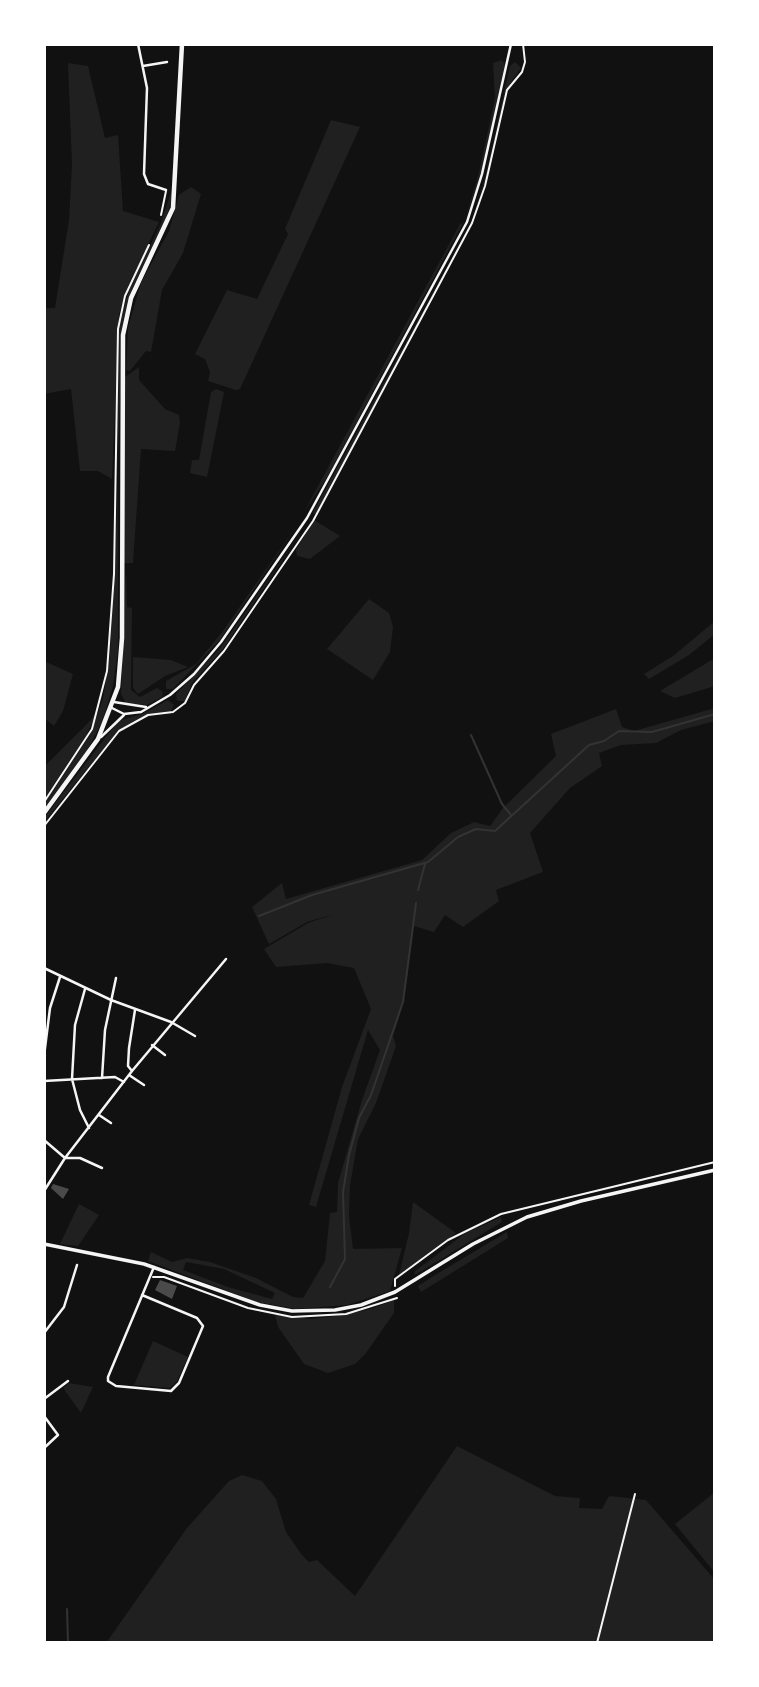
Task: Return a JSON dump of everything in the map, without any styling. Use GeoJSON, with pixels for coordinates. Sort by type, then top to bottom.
{"type":"FeatureCollection","features":[{"type":"Feature","properties":{"kind":"main road"},"geometry":{"type":"LineString","coordinates":[[44,813],[98,739],[113,705],[121,652],[123,335],[131,298],[173,208],[182,44]]}},
{"type":"Feature","properties":{"kind":"street"},"geometry":{"type":"LineString","coordinates":[[138,44],[147,110],[144,174],[148,184],[166,190]]}},
{"type":"Feature","properties":{"kind":"street"},"geometry":{"type":"LineString","coordinates":[[98,739],[124,714],[150,707],[186,681],[221,642],[307,518],[467,222],[482,174],[511,44]]}},
{"type":"Feature","properties":{"kind":"street"},"geometry":{"type":"LineString","coordinates":[[143,66],[167,62]]}},
{"type":"Feature","properties":{"kind":"street"},"geometry":{"type":"LineString","coordinates":[[113,705],[150,707]]}},
{"type":"Feature","properties":{"kind":"street"},"geometry":{"type":"LineString","coordinates":[[113,705],[124,714]]}},
{"type":"Feature","properties":{"kind":"street"},"geometry":{"type":"LineString","coordinates":[[44,1191],[65,1158],[130,1073],[226,959]]}},
{"type":"Feature","properties":{"kind":"street"},"geometry":{"type":"LineString","coordinates":[[44,968],[85,989],[171,1022],[195,1036]]}},
{"type":"Feature","properties":{"kind":"street"},"geometry":{"type":"LineString","coordinates":[[44,1056],[50,1008],[60,977]]}},
{"type":"Feature","properties":{"kind":"street"},"geometry":{"type":"LineString","coordinates":[[102,1078],[104,1030],[116,978]]}},
{"type":"Feature","properties":{"kind":"street"},"geometry":{"type":"LineString","coordinates":[[85,989],[75,1025],[72,1079],[80,1110],[89,1128]]}},
{"type":"Feature","properties":{"kind":"street"},"geometry":{"type":"LineString","coordinates":[[135,1009],[128,1066],[130,1073],[144,1084]]}},
{"type":"Feature","properties":{"kind":"street"},"geometry":{"type":"LineString","coordinates":[[152,1045],[165,1055]]}},
{"type":"Feature","properties":{"kind":"street"},"geometry":{"type":"LineString","coordinates":[[44,1082],[118,1077],[124,1082]]}},
{"type":"Feature","properties":{"kind":"street"},"geometry":{"type":"LineString","coordinates":[[99,1115],[111,1124]]}},
{"type":"Feature","properties":{"kind":"street"},"geometry":{"type":"LineString","coordinates":[[44,1140],[65,1158],[76,1157],[102,1168]]}},
{"type":"Feature","properties":{"kind":"street"},"geometry":{"type":"LineString","coordinates":[[44,1244],[154,1267],[247,1302],[282,1310],[323,1311],[361,1305],[395,1292],[482,1238],[527,1217],[581,1201],[715,1170]]}},
{"type":"Feature","properties":{"kind":"street"},"geometry":{"type":"LineString","coordinates":[[44,1333],[64,1307],[78,1265]]}},
{"type":"Feature","properties":{"kind":"street"},"geometry":{"type":"LineString","coordinates":[[142,1295],[197,1318],[202,1331],[179,1383],[172,1391],[110,1385],[108,1377],[142,1295],[154,1267]]}},
{"type":"Feature","properties":{"kind":"street"},"geometry":{"type":"LineString","coordinates":[[44,1399],[68,1381]]}},
{"type":"Feature","properties":{"kind":"street"},"geometry":{"type":"LineString","coordinates":[[44,1416],[58,1435],[44,1448]]}},
{"type":"Feature","properties":{"kind":"lane"},"geometry":{"type":"LineString","coordinates":[[161,215],[166,190]]}},
{"type":"Feature","properties":{"kind":"path"},"geometry":{"type":"LineString","coordinates":[[472,223],[485,186],[508,90],[522,72],[525,62],[523,44]]}},
{"type":"Feature","properties":{"kind":"path"},"geometry":{"type":"LineString","coordinates":[[44,802],[86,740],[101,702],[107,671],[116,482]]}},
{"type":"Feature","properties":{"kind":"path"},"geometry":{"type":"LineString","coordinates":[[44,826],[119,731],[148,715],[173,712],[188,699]]}},
{"type":"Feature","properties":{"kind":"path"},"geometry":{"type":"LineString","coordinates":[[395,1279],[395,1292]]}},
{"type":"Feature","properties":{"kind":"path"},"geometry":{"type":"LineString","coordinates":[[597,1643],[635,1494]]}},
{"type":"Feature","properties":{"kind":"shaded area"},"geometry":{"type":"Polygon","coordinates":[[[502,60],[505,65],[480,178],[465,219],[478,177],[495,99],[493,63],[502,60]]]}},
{"type":"Feature","properties":{"kind":"shaded area"},"geometry":{"type":"Polygon","coordinates":[[[515,62],[521,68],[507,88],[488,171],[472,221],[486,174],[510,66],[515,62]]]}},
{"type":"Feature","properties":{"kind":"shaded area"},"geometry":{"type":"Polygon","coordinates":[[[68,63],[88,66],[105,138],[118,135],[123,211],[159,222],[128,286],[119,314],[112,479],[98,471],[80,471],[71,389],[44,394],[44,308],[55,308],[69,220],[72,164],[68,63]]]}},
{"type":"Feature","properties":{"kind":"shaded area"},"geometry":{"type":"Polygon","coordinates":[[[331,120],[360,127],[240,389],[208,381],[210,372],[205,359],[195,354],[227,290],[257,299],[288,234],[285,229],[331,120]]]}},
{"type":"Feature","properties":{"kind":"shaded area"},"geometry":{"type":"Polygon","coordinates":[[[191,187],[201,194],[183,253],[162,290],[151,352],[146,351],[130,371],[126,370],[128,328],[141,283],[169,231],[179,195],[191,187]]]}},
{"type":"Feature","properties":{"kind":"shaded area"},"geometry":{"type":"Polygon","coordinates":[[[172,189],[172,200],[164,225],[134,285],[123,322],[117,480],[119,324],[129,290],[161,223],[172,189]]]}},
{"type":"Feature","properties":{"kind":"shaded area"},"geometry":{"type":"Polygon","coordinates":[[[463,223],[328,476],[304,512],[460,224],[463,223]]]}},
{"type":"Feature","properties":{"kind":"shaded area"},"geometry":{"type":"Polygon","coordinates":[[[470,225],[316,514],[314,514],[313,512],[470,225]]]}},
{"type":"Feature","properties":{"kind":"shaded area"},"geometry":{"type":"Polygon","coordinates":[[[139,367],[139,380],[165,409],[179,415],[180,423],[175,451],[141,449],[133,563],[124,563],[125,377],[139,367]]]}},
{"type":"Feature","properties":{"kind":"shaded area"},"geometry":{"type":"Polygon","coordinates":[[[216,389],[224,392],[207,477],[190,473],[192,460],[199,460],[211,392],[216,389]]]}},
{"type":"Feature","properties":{"kind":"shaded area"},"geometry":{"type":"Polygon","coordinates":[[[118,486],[118,650],[113,686],[102,722],[87,751],[44,809],[44,804],[90,735],[103,699],[110,655],[118,486]]]}},
{"type":"Feature","properties":{"kind":"shaded area"},"geometry":{"type":"Polygon","coordinates":[[[301,519],[220,640],[173,689],[166,689],[166,681],[196,664],[223,631],[301,519]]]}},
{"type":"Feature","properties":{"kind":"shaded area"},"geometry":{"type":"Polygon","coordinates":[[[314,520],[340,536],[310,559],[297,556],[296,550],[314,520]]]}},
{"type":"Feature","properties":{"kind":"shaded area"},"geometry":{"type":"Polygon","coordinates":[[[306,525],[223,649],[192,683],[185,701],[177,701],[176,694],[221,647],[306,525]]]}},
{"type":"Feature","properties":{"kind":"shaded area"},"geometry":{"type":"Polygon","coordinates":[[[126,568],[127,607],[132,608],[131,690],[140,697],[157,688],[163,692],[162,697],[147,705],[126,703],[121,694],[126,568]]]}},
{"type":"Feature","properties":{"kind":"shaded area"},"geometry":{"type":"Polygon","coordinates":[[[369,599],[389,613],[393,627],[390,652],[373,680],[327,649],[369,599]]]}},
{"type":"Feature","properties":{"kind":"shaded area"},"geometry":{"type":"Polygon","coordinates":[[[715,621],[715,634],[689,655],[649,679],[644,674],[673,656],[715,621]]]}},
{"type":"Feature","properties":{"kind":"shaded area"},"geometry":{"type":"Polygon","coordinates":[[[133,657],[171,660],[188,667],[165,676],[138,694],[133,688],[133,657]]]}},
{"type":"Feature","properties":{"kind":"shaded area"},"geometry":{"type":"Polygon","coordinates":[[[715,658],[715,686],[675,698],[660,691],[715,658]]]}},
{"type":"Feature","properties":{"kind":"shaded area"},"geometry":{"type":"Polygon","coordinates":[[[44,661],[73,674],[63,711],[54,726],[44,718],[44,661]]]}},
{"type":"Feature","properties":{"kind":"shaded area"},"geometry":{"type":"Polygon","coordinates":[[[168,700],[174,705],[171,711],[150,714],[119,730],[44,822],[44,818],[118,721],[142,714],[168,700]]]}},
{"type":"Feature","properties":{"kind":"shaded area"},"geometry":{"type":"Polygon","coordinates":[[[715,708],[715,721],[681,730],[656,743],[621,745],[599,753],[602,766],[570,788],[530,833],[543,872],[496,890],[499,901],[463,927],[445,915],[434,932],[414,926],[404,1001],[393,1036],[396,1046],[376,1103],[358,1139],[350,1185],[349,1216],[353,1249],[402,1248],[390,1291],[347,1305],[296,1309],[257,1302],[148,1261],[151,1252],[172,1262],[187,1258],[210,1262],[256,1278],[293,1297],[303,1298],[325,1261],[330,1213],[337,1212],[338,1183],[362,1100],[380,1050],[368,1030],[316,1207],[309,1205],[342,1087],[371,1009],[354,968],[327,963],[276,967],[264,949],[308,923],[334,914],[307,922],[269,944],[252,907],[282,883],[286,899],[422,860],[451,833],[474,822],[490,826],[503,808],[556,756],[551,734],[616,709],[622,727],[634,731],[715,708]],[[186,1262],[183,1270],[228,1287],[272,1299],[275,1293],[224,1269],[186,1262]]]}},
{"type":"Feature","properties":{"kind":"shaded area"},"geometry":{"type":"Polygon","coordinates":[[[97,711],[86,736],[44,799],[44,767],[97,711]]]}},
{"type":"Feature","properties":{"kind":"shaded area"},"geometry":{"type":"Polygon","coordinates":[[[413,1202],[456,1233],[399,1275],[409,1233],[413,1202]]]}},
{"type":"Feature","properties":{"kind":"shaded area"},"geometry":{"type":"Polygon","coordinates":[[[79,1204],[99,1215],[78,1246],[60,1244],[79,1204]]]}},
{"type":"Feature","properties":{"kind":"shaded area"},"geometry":{"type":"Polygon","coordinates":[[[501,1217],[502,1222],[415,1275],[414,1272],[464,1234],[501,1217]]]}},
{"type":"Feature","properties":{"kind":"shaded area"},"geometry":{"type":"Polygon","coordinates":[[[507,1232],[508,1238],[421,1292],[418,1286],[507,1232]]]}},
{"type":"Feature","properties":{"kind":"shaded area"},"geometry":{"type":"Polygon","coordinates":[[[394,1300],[394,1313],[366,1353],[355,1364],[328,1373],[304,1364],[278,1327],[275,1315],[312,1319],[336,1316],[371,1309],[394,1300]]]}},
{"type":"Feature","properties":{"kind":"shaded area"},"geometry":{"type":"Polygon","coordinates":[[[153,1341],[188,1357],[177,1381],[170,1388],[134,1385],[153,1341]]]}},
{"type":"Feature","properties":{"kind":"shaded area"},"geometry":{"type":"Polygon","coordinates":[[[69,1383],[93,1387],[81,1413],[63,1388],[69,1383]]]}},
{"type":"Feature","properties":{"kind":"shaded area"},"geometry":{"type":"Polygon","coordinates":[[[457,1446],[555,1496],[580,1498],[579,1508],[602,1509],[609,1496],[646,1500],[715,1580],[715,1643],[106,1643],[187,1528],[229,1481],[242,1475],[262,1481],[276,1499],[286,1532],[302,1555],[309,1562],[317,1560],[355,1596],[457,1446]]]}},
{"type":"Feature","properties":{"kind":"shaded area"},"geometry":{"type":"Polygon","coordinates":[[[715,1492],[715,1573],[675,1524],[715,1492]]]}},
{"type":"Feature","properties":{"kind":"building"},"geometry":{"type":"Polygon","coordinates":[[[53,1184],[69,1189],[63,1199],[51,1188],[53,1184]]]}},
{"type":"Feature","properties":{"kind":"building"},"geometry":{"type":"Polygon","coordinates":[[[160,1280],[177,1286],[172,1299],[155,1290],[160,1280]]]}},
{"type":"Feature","properties":{"kind":"waterway"},"geometry":{"type":"LineString","coordinates":[[259,916],[312,895],[428,862],[458,837],[476,829],[495,831],[589,745],[604,741],[619,731],[652,732],[715,714]]}},
{"type":"Feature","properties":{"kind":"waterway"},"geometry":{"type":"LineString","coordinates":[[471,735],[502,804],[511,815]]}},
{"type":"Feature","properties":{"kind":"waterway"},"geometry":{"type":"LineString","coordinates":[[418,890],[425,864]]}},
{"type":"Feature","properties":{"kind":"waterway"},"geometry":{"type":"LineString","coordinates":[[330,1287],[345,1259],[343,1192],[349,1155],[359,1118],[371,1095],[403,1002],[416,903]]}},
{"type":"Feature","properties":{"kind":"waterway"},"geometry":{"type":"LineString","coordinates":[[67,1609],[68,1643]]}}]}
